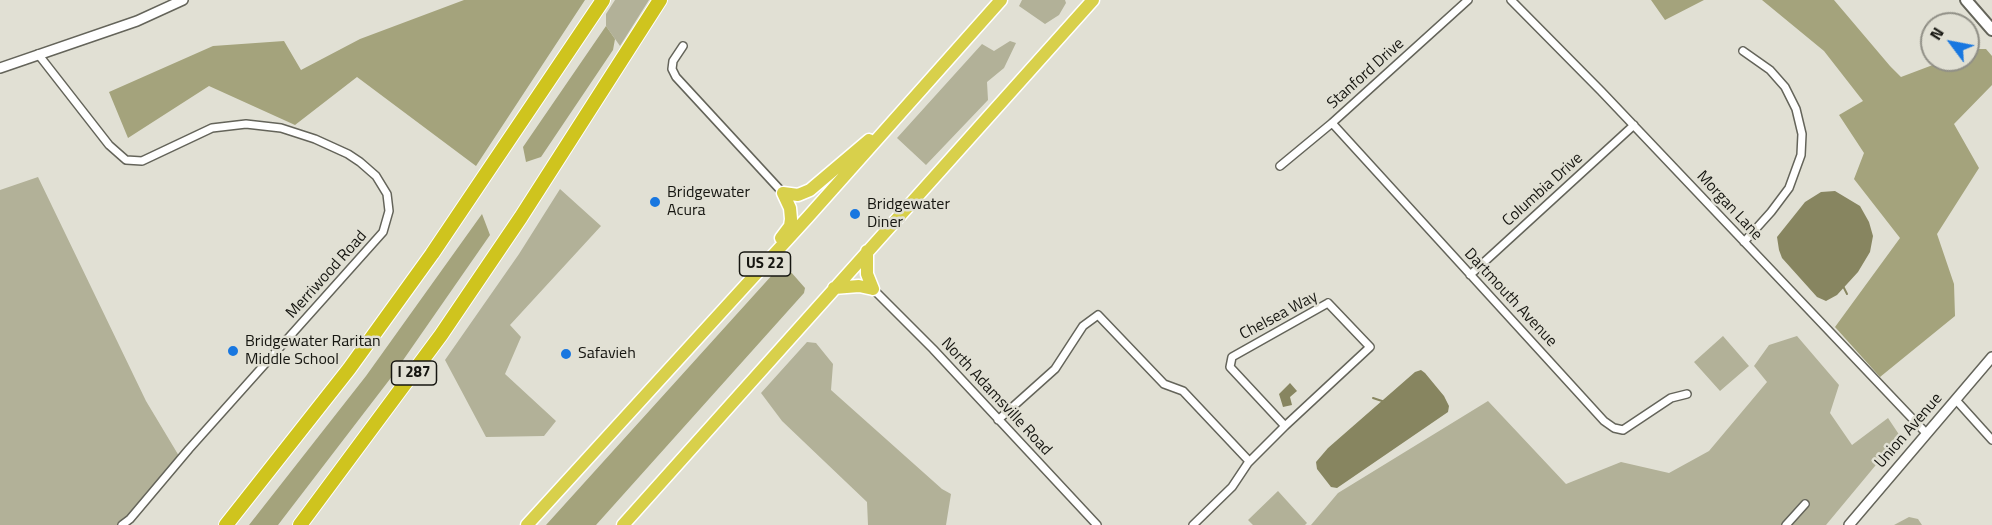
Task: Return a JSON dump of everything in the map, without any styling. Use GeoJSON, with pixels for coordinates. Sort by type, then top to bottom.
{"type":"FeatureCollection","features":[{"type":"Feature","properties":{"kind":"highway"},"geometry":{"type":"LineString","coordinates":[[226,525],[349,369],[432,254],[603,0]]}},
{"type":"Feature","properties":{"kind":"highway","name":"I 287"},"geometry":{"type":"LineString","coordinates":[[300,525],[441,335],[521,217],[660,0]]}},
{"type":"Feature","properties":{"kind":"highway","name":"US 22"},"geometry":{"type":"LineString","coordinates":[[527,525],[758,272],[1001,0]]}},
{"type":"Feature","properties":{"kind":"highway"},"geometry":{"type":"LineString","coordinates":[[623,525],[1093,0]]}},
{"type":"Feature","properties":{"kind":"highway"},"geometry":{"type":"LineString","coordinates":[[783,193],[798,195],[810,190],[859,147],[897,118]]}},
{"type":"Feature","properties":{"kind":"highway"},"geometry":{"type":"LineString","coordinates":[[758,272],[790,226],[790,208],[783,193]]}},
{"type":"Feature","properties":{"kind":"highway"},"geometry":{"type":"LineString","coordinates":[[867,251],[866,269],[873,289]]}},
{"type":"Feature","properties":{"kind":"highway"},"geometry":{"type":"LineString","coordinates":[[834,288],[859,286],[873,289]]}},
{"type":"Feature","properties":{"kind":"main road"},"geometry":{"type":"LineString","coordinates":[[1966,0],[1992,30]]}},
{"type":"Feature","properties":{"kind":"street"},"geometry":{"type":"LineString","coordinates":[[0,68],[137,21],[183,0]]}},
{"type":"Feature","properties":{"kind":"street","name":"Stanford Drive"},"geometry":{"type":"LineString","coordinates":[[1280,166],[1332,123],[1467,0]]}},
{"type":"Feature","properties":{"kind":"street","name":"Morgan Lane"},"geometry":{"type":"LineString","coordinates":[[1511,0],[1634,125],[1926,434]]}},
{"type":"Feature","properties":{"kind":"street"},"geometry":{"type":"LineString","coordinates":[[683,46],[673,61],[672,69],[676,77],[783,193]]}},
{"type":"Feature","properties":{"kind":"street"},"geometry":{"type":"LineString","coordinates":[[1743,51],[1770,70],[1785,87],[1796,109],[1802,134],[1801,155],[1789,188],[1772,212],[1744,242]]}},
{"type":"Feature","properties":{"kind":"street","name":"Merriwood Road"},"geometry":{"type":"LineString","coordinates":[[38,54],[109,145],[121,156],[134,161],[153,156],[174,144],[212,128],[246,124],[296,132],[335,147],[360,162],[383,185],[389,204],[387,221],[382,232],[189,449],[130,519],[122,525]]}},
{"type":"Feature","properties":{"kind":"street","name":"Dartmouth Avenue"},"geometry":{"type":"LineString","coordinates":[[1332,123],[1604,421],[1620,430],[1629,428],[1671,398],[1687,394]]}},
{"type":"Feature","properties":{"kind":"street","name":"Columbia Drive"},"geometry":{"type":"LineString","coordinates":[[1470,275],[1634,125]]}},
{"type":"Feature","properties":{"kind":"street","name":"North Adamsville Road"},"geometry":{"type":"LineString","coordinates":[[873,289],[933,349],[1097,525]]}},
{"type":"Feature","properties":{"kind":"street","name":"Chelsea Way"},"geometry":{"type":"LineString","coordinates":[[1193,525],[1232,487],[1249,461],[1370,347],[1328,303],[1232,357],[1230,367],[1285,426]]}},
{"type":"Feature","properties":{"kind":"street"},"geometry":{"type":"LineString","coordinates":[[998,420],[1055,369],[1083,326],[1098,315],[1164,384],[1183,392],[1249,461]]}},
{"type":"Feature","properties":{"kind":"street","name":"Union Avenue"},"geometry":{"type":"LineString","coordinates":[[1849,525],[1992,357]]}},
{"type":"Feature","properties":{"kind":"street"},"geometry":{"type":"LineString","coordinates":[[1956,400],[1992,440]]}},
{"type":"Feature","properties":{"kind":"street"},"geometry":{"type":"LineString","coordinates":[[1786,525],[1805,504]]}},
{"type":"Feature","properties":{"kind":"green space"},"geometry":{"type":"Polygon","coordinates":[[[615,0],[649,0],[620,46],[606,26],[606,14],[615,0]]]}},
{"type":"Feature","properties":{"kind":"green space"},"geometry":{"type":"Polygon","coordinates":[[[1022,0],[1065,0],[1066,3],[1059,15],[1045,24],[1019,6],[1022,0]]]}},
{"type":"Feature","properties":{"kind":"green space"},"geometry":{"type":"Polygon","coordinates":[[[1010,41],[1016,43],[1004,68],[987,82],[988,100],[926,165],[897,138],[982,44],[994,51],[1010,41]]]}},
{"type":"Feature","properties":{"kind":"green space"},"geometry":{"type":"Polygon","coordinates":[[[38,177],[146,401],[182,461],[124,525],[0,525],[0,190],[38,177]]]}},
{"type":"Feature","properties":{"kind":"green space"},"geometry":{"type":"Polygon","coordinates":[[[560,189],[601,226],[510,325],[521,337],[505,374],[556,421],[544,436],[486,437],[445,360],[519,254],[560,189]]]}},
{"type":"Feature","properties":{"kind":"green space"},"geometry":{"type":"Polygon","coordinates":[[[1723,336],[1749,366],[1720,391],[1694,362],[1723,336]]]}},
{"type":"Feature","properties":{"kind":"green space"},"geometry":{"type":"Polygon","coordinates":[[[1797,336],[1839,385],[1830,413],[1852,445],[1888,418],[1900,436],[1826,525],[1311,525],[1338,493],[1488,401],[1566,484],[1621,462],[1669,473],[1709,451],[1767,382],[1754,366],[1769,345],[1797,336]]]}},
{"type":"Feature","properties":{"kind":"green space"},"geometry":{"type":"Polygon","coordinates":[[[807,342],[816,343],[833,364],[831,390],[942,489],[951,494],[946,525],[868,525],[867,502],[782,421],[761,393],[807,342]]]}},
{"type":"Feature","properties":{"kind":"green space"},"geometry":{"type":"Polygon","coordinates":[[[1278,491],[1307,523],[1305,525],[1253,525],[1248,520],[1278,491]]]}},
{"type":"Feature","properties":{"kind":"green space"},"geometry":{"type":"Polygon","coordinates":[[[1909,517],[1918,519],[1922,525],[1894,525],[1909,517]]]}},
{"type":"Feature","properties":{"kind":"shaded area"},"geometry":{"type":"Polygon","coordinates":[[[464,0],[585,0],[476,166],[357,77],[295,125],[209,86],[128,138],[109,92],[213,46],[284,41],[301,70],[360,39],[464,0]]]}},
{"type":"Feature","properties":{"kind":"shaded area"},"geometry":{"type":"Polygon","coordinates":[[[1651,0],[1704,0],[1665,20],[1651,0]]]}},
{"type":"Feature","properties":{"kind":"shaded area"},"geometry":{"type":"Polygon","coordinates":[[[1762,0],[1834,0],[1901,77],[1920,70],[1920,72],[1980,72],[1980,49],[1986,49],[1992,56],[1992,85],[1954,124],[1979,168],[1937,234],[1954,284],[1955,316],[1880,377],[1835,327],[1900,238],[1854,179],[1864,153],[1839,115],[1863,101],[1824,51],[1762,0]]]}},
{"type":"Feature","properties":{"kind":"shaded area"},"geometry":{"type":"Polygon","coordinates":[[[606,26],[615,39],[613,50],[541,157],[526,162],[523,147],[606,26]]]}},
{"type":"Feature","properties":{"kind":"shaded area"},"geometry":{"type":"Polygon","coordinates":[[[1835,191],[1860,206],[1869,222],[1873,236],[1870,252],[1858,272],[1837,295],[1826,301],[1817,297],[1782,258],[1777,237],[1805,202],[1821,192],[1835,191]]]}},
{"type":"Feature","properties":{"kind":"shaded area"},"geometry":{"type":"Polygon","coordinates":[[[482,214],[490,235],[390,379],[278,525],[249,525],[366,376],[482,214]]]}},
{"type":"Feature","properties":{"kind":"shaded area"},"geometry":{"type":"Polygon","coordinates":[[[783,263],[805,288],[804,293],[596,525],[546,525],[783,263]]]}},
{"type":"Feature","properties":{"kind":"shaded area"},"geometry":{"type":"Polygon","coordinates":[[[1421,370],[1444,396],[1449,406],[1448,412],[1337,488],[1331,487],[1317,469],[1316,462],[1328,448],[1415,372],[1421,370]]]}},
{"type":"Feature","properties":{"kind":"shaded area"},"geometry":{"type":"Polygon","coordinates":[[[1290,383],[1297,391],[1290,397],[1292,405],[1283,407],[1279,394],[1290,383]]]}},
{"type":"Feature","properties":{"kind":"waterway"},"geometry":{"type":"LineString","coordinates":[[1843,286],[1847,294]]}},
{"type":"Feature","properties":{"kind":"waterway"},"geometry":{"type":"LineString","coordinates":[[1373,398],[1385,402]]}},
{"type":"Feature","properties":{"kind":"place","name":"Bridgewater Acura"},"geometry":{"type":"Point","coordinates":[655,202]}},
{"type":"Feature","properties":{"kind":"place","name":"Bridgewater Diner"},"geometry":{"type":"Point","coordinates":[855,214]}},
{"type":"Feature","properties":{"kind":"place","name":"Bridgewater Raritan Middle School"},"geometry":{"type":"Point","coordinates":[233,351]}},
{"type":"Feature","properties":{"kind":"place","name":"Safavieh"},"geometry":{"type":"Point","coordinates":[566,354]}}]}
